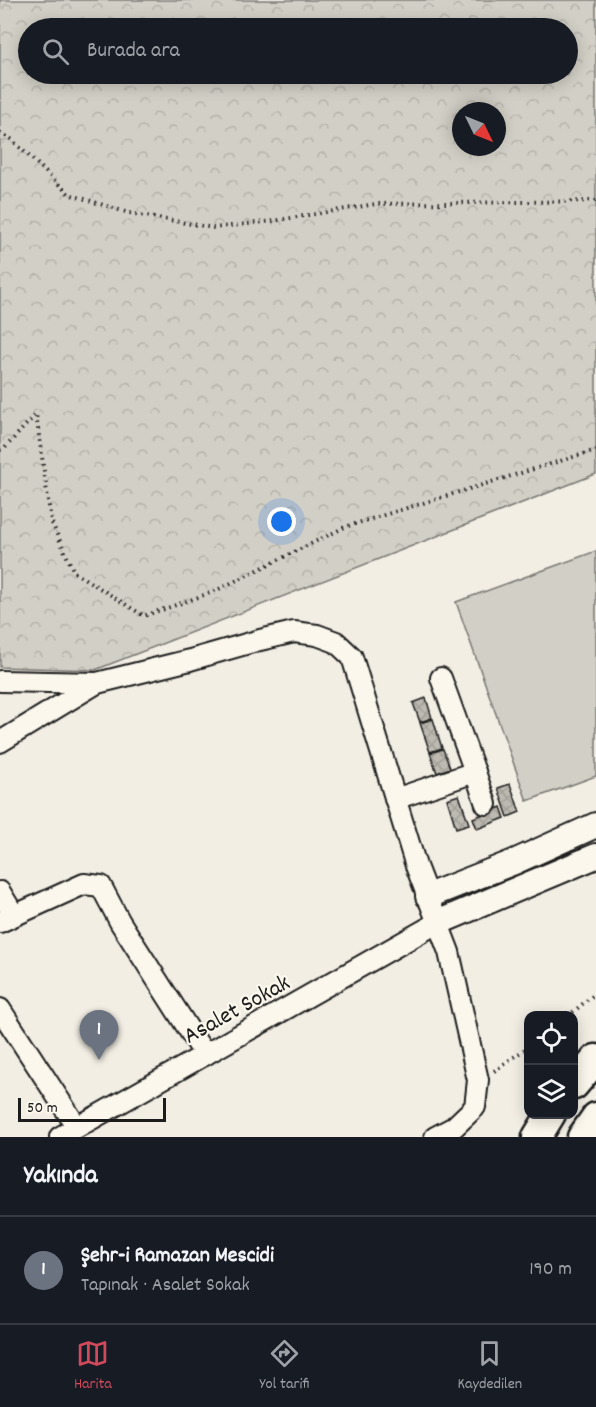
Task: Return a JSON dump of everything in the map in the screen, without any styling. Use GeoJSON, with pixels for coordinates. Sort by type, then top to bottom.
{"type":"FeatureCollection","features":[{"type":"Feature","properties":{"kind":"highway"},"geometry":{"type":"LineString","coordinates":[[578,1079],[596,1059]]}},
{"type":"Feature","properties":{"kind":"highway"},"geometry":{"type":"LineString","coordinates":[[582,1137],[596,1117]]}},
{"type":"Feature","properties":{"kind":"highway"},"geometry":{"type":"LineString","coordinates":[[537,1137],[548,1119]]}},
{"type":"Feature","properties":{"kind":"main road"},"geometry":{"type":"LineString","coordinates":[[428,896],[514,862],[596,825]]}},
{"type":"Feature","properties":{"kind":"main road"},"geometry":{"type":"LineString","coordinates":[[437,923],[596,856]]}},
{"type":"Feature","properties":{"kind":"street"},"geometry":{"type":"LineString","coordinates":[[0,681],[97,683],[294,633],[316,635],[336,642],[352,657],[395,799],[449,952],[478,1080],[475,1107],[454,1127],[435,1137]]}},
{"type":"Feature","properties":{"kind":"street"},"geometry":{"type":"LineString","coordinates":[[441,678],[486,804]]}},
{"type":"Feature","properties":{"kind":"street"},"geometry":{"type":"LineString","coordinates":[[0,742],[97,683]]}},
{"type":"Feature","properties":{"kind":"street"},"geometry":{"type":"LineString","coordinates":[[395,799],[475,772]]}},
{"type":"Feature","properties":{"kind":"street"},"geometry":{"type":"LineString","coordinates":[[0,892],[7,918],[84,884],[101,886],[120,922],[205,1055]]}},
{"type":"Feature","properties":{"kind":"street","name":"Asalet Sokak"},"geometry":{"type":"LineString","coordinates":[[68,1132],[437,923]]}},
{"type":"Feature","properties":{"kind":"street"},"geometry":{"type":"LineString","coordinates":[[0,1009],[68,1132]]}},
{"type":"Feature","properties":{"kind":"path"},"geometry":{"type":"LineString","coordinates":[[0,133],[11,139],[69,194],[129,213],[214,228],[376,204],[596,201]]}},
{"type":"Feature","properties":{"kind":"path"},"geometry":{"type":"LineString","coordinates":[[0,450],[4,449],[36,414],[51,521],[74,572],[144,616],[213,592],[345,527],[596,450]]}},
{"type":"Feature","properties":{"kind":"path"},"geometry":{"type":"LineString","coordinates":[[574,1011],[596,993]]}},
{"type":"Feature","properties":{"kind":"path"},"geometry":{"type":"LineString","coordinates":[[478,1080],[524,1050]]}},
{"type":"Feature","properties":{"kind":"green space"},"geometry":{"type":"Polygon","coordinates":[[[0,0],[596,0],[596,474],[95,670],[0,667],[0,0]]]}},
{"type":"Feature","properties":{"kind":"green space"},"geometry":{"type":"Polygon","coordinates":[[[596,551],[596,776],[527,801],[456,602],[596,551]]]}},
{"type":"Feature","properties":{"kind":"building"},"geometry":{"type":"Polygon","coordinates":[[[426,698],[432,718],[420,722],[413,703],[426,698]]]}},
{"type":"Feature","properties":{"kind":"building"},"geometry":{"type":"Polygon","coordinates":[[[433,719],[442,748],[430,752],[420,723],[433,719]]]}},
{"type":"Feature","properties":{"kind":"building"},"geometry":{"type":"Polygon","coordinates":[[[443,749],[450,768],[437,773],[430,753],[443,749]]]}},
{"type":"Feature","properties":{"kind":"building"},"geometry":{"type":"Polygon","coordinates":[[[510,784],[520,812],[508,817],[498,788],[510,784]]]}},
{"type":"Feature","properties":{"kind":"building"},"geometry":{"type":"Polygon","coordinates":[[[459,795],[469,824],[456,828],[447,799],[459,795]]]}},
{"type":"Feature","properties":{"kind":"building"},"geometry":{"type":"Polygon","coordinates":[[[501,807],[505,818],[477,829],[473,818],[501,807]]]}},
{"type":"Feature","properties":{"kind":"place","name":"Şehr-i Ramazan Mescidi"},"geometry":{"type":"Point","coordinates":[99,1060]}}]}
